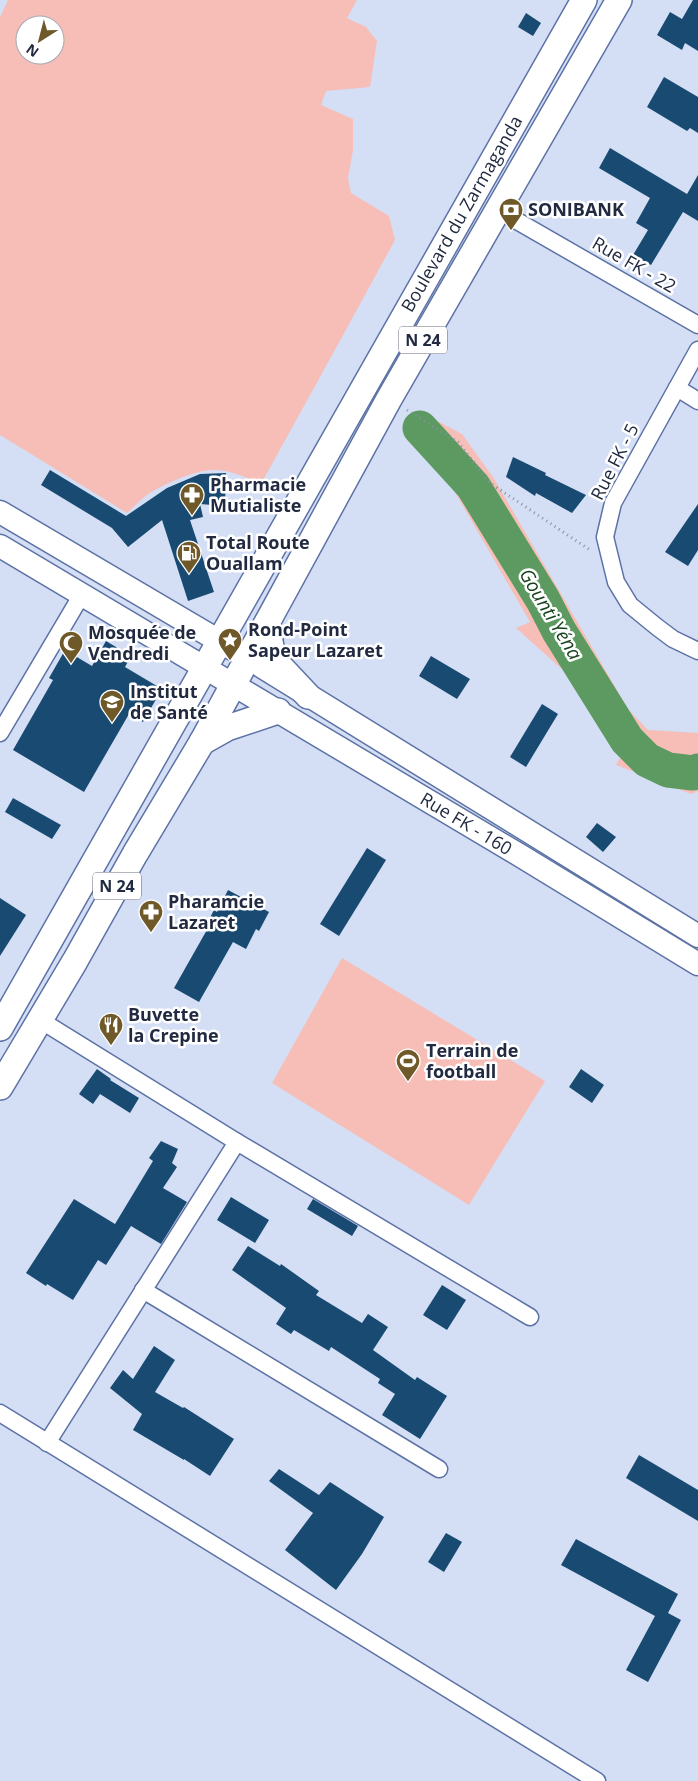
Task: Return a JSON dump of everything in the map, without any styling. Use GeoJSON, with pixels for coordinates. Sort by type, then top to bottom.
{"type":"FeatureCollection","features":[{"type":"Feature","properties":{"kind":"main road","name":"Boulevard du Zarmaganda"},"geometry":{"type":"LineString","coordinates":[[0,1028],[584,0]]}},
{"type":"Feature","properties":{"kind":"main road","name":"Boulevard du Zarmaganda"},"geometry":{"type":"LineString","coordinates":[[2,1080],[40,1020],[202,742],[389,398],[618,0]]}},
{"type":"Feature","properties":{"kind":"main road"},"geometry":{"type":"LineString","coordinates":[[553,53],[579,69]]}},
{"type":"Feature","properties":{"kind":"main road","name":"Rue FK - 160"},"geometry":{"type":"LineString","coordinates":[[0,512],[248,658],[698,936]]}},
{"type":"Feature","properties":{"kind":"main road","name":"Rue FK - 160"},"geometry":{"type":"LineString","coordinates":[[0,546],[203,668],[234,684],[698,964]]}},
{"type":"Feature","properties":{"kind":"main road"},"geometry":{"type":"LineString","coordinates":[[267,623],[271,647],[277,663],[308,696]]}},
{"type":"Feature","properties":{"kind":"main road"},"geometry":{"type":"LineString","coordinates":[[202,742],[227,728],[278,711]]}},
{"type":"Feature","properties":{"kind":"street","name":"Rue FK - 22"},"geometry":{"type":"LineString","coordinates":[[498,210],[698,325]]}},
{"type":"Feature","properties":{"kind":"street","name":"Rue FK - 5"},"geometry":{"type":"LineString","coordinates":[[698,350],[614,503],[605,538],[616,582],[630,605],[673,639],[698,651]]}},
{"type":"Feature","properties":{"kind":"street"},"geometry":{"type":"LineString","coordinates":[[677,388],[698,401]]}},
{"type":"Feature","properties":{"kind":"street"},"geometry":{"type":"LineString","coordinates":[[0,733],[81,596]]}},
{"type":"Feature","properties":{"kind":"street"},"geometry":{"type":"LineString","coordinates":[[40,1020],[237,1142],[530,1317]]}},
{"type":"Feature","properties":{"kind":"street"},"geometry":{"type":"LineString","coordinates":[[47,1443],[237,1142]]}},
{"type":"Feature","properties":{"kind":"street"},"geometry":{"type":"LineString","coordinates":[[143,1290],[439,1468]]}},
{"type":"Feature","properties":{"kind":"street"},"geometry":{"type":"LineString","coordinates":[[0,1413],[597,1781]]}},
{"type":"Feature","properties":{"kind":"path"},"geometry":{"type":"LineString","coordinates":[[389,398],[458,442],[490,483],[610,564]]}},
{"type":"Feature","properties":{"kind":"shaded area"},"geometry":{"type":"Polygon","coordinates":[[[8,0],[357,0],[347,18],[366,27],[377,41],[370,87],[326,91],[321,105],[353,119],[353,150],[348,178],[351,193],[389,216],[395,240],[261,484],[231,472],[205,471],[188,475],[153,491],[127,513],[0,435],[0,17],[8,0]]]}},
{"type":"Feature","properties":{"kind":"shaded area"},"geometry":{"type":"Polygon","coordinates":[[[426,415],[462,434],[493,477],[628,709],[648,730],[698,733],[698,791],[691,794],[616,765],[633,733],[516,628],[530,622],[434,456],[420,428],[426,415]]]}},
{"type":"Feature","properties":{"kind":"shaded area","name":"Terrain de football"},"geometry":{"type":"Polygon","coordinates":[[[342,958],[545,1081],[469,1205],[272,1083],[342,958]]]}},
{"type":"Feature","properties":{"kind":"building"},"geometry":{"type":"Polygon","coordinates":[[[693,0],[698,0],[698,51],[685,43],[682,50],[657,35],[670,12],[682,19],[693,0]]]}},
{"type":"Feature","properties":{"kind":"building"},"geometry":{"type":"Polygon","coordinates":[[[526,13],[541,23],[533,36],[518,27],[526,13]]]}},
{"type":"Feature","properties":{"kind":"building"},"geometry":{"type":"Polygon","coordinates":[[[664,77],[698,97],[698,133],[690,128],[687,131],[647,107],[664,77]]]}},
{"type":"Feature","properties":{"kind":"building"},"geometry":{"type":"Polygon","coordinates":[[[610,148],[687,194],[698,175],[698,221],[683,212],[651,265],[633,255],[648,230],[636,223],[650,198],[599,168],[610,148]]]}},
{"type":"Feature","properties":{"kind":"building"},"geometry":{"type":"Polygon","coordinates":[[[513,457],[586,495],[572,513],[536,493],[535,496],[506,477],[513,457]]]}},
{"type":"Feature","properties":{"kind":"building"},"geometry":{"type":"Polygon","coordinates":[[[50,470],[126,516],[167,488],[200,474],[226,473],[225,506],[200,504],[203,517],[190,520],[214,592],[188,601],[162,520],[128,547],[112,528],[41,485],[50,470]]]}},
{"type":"Feature","properties":{"kind":"building"},"geometry":{"type":"Polygon","coordinates":[[[698,504],[698,550],[688,566],[665,552],[698,504]]]}},
{"type":"Feature","properties":{"kind":"building"},"geometry":{"type":"Polygon","coordinates":[[[106,641],[131,656],[125,667],[162,689],[143,722],[129,714],[84,792],[13,750],[53,680],[49,678],[65,650],[92,666],[106,641]]]}},
{"type":"Feature","properties":{"kind":"building"},"geometry":{"type":"Polygon","coordinates":[[[431,656],[470,679],[457,699],[419,676],[431,656]]]}},
{"type":"Feature","properties":{"kind":"building"},"geometry":{"type":"Polygon","coordinates":[[[542,704],[558,714],[526,767],[510,757],[542,704]]]}},
{"type":"Feature","properties":{"kind":"building"},"geometry":{"type":"Polygon","coordinates":[[[13,798],[61,825],[52,839],[5,812],[13,798]]]}},
{"type":"Feature","properties":{"kind":"building"},"geometry":{"type":"Polygon","coordinates":[[[597,823],[616,837],[603,852],[586,837],[597,823]]]}},
{"type":"Feature","properties":{"kind":"building"},"geometry":{"type":"Polygon","coordinates":[[[367,848],[386,860],[339,936],[320,924],[367,848]]]}},
{"type":"Feature","properties":{"kind":"building"},"geometry":{"type":"Polygon","coordinates":[[[228,890],[269,912],[259,931],[256,929],[246,949],[233,942],[199,1002],[174,988],[208,928],[205,927],[214,910],[217,912],[228,890]]]}},
{"type":"Feature","properties":{"kind":"building"},"geometry":{"type":"Polygon","coordinates":[[[0,898],[26,915],[0,956],[0,898]]]}},
{"type":"Feature","properties":{"kind":"building"},"geometry":{"type":"Polygon","coordinates":[[[97,1069],[110,1080],[139,1098],[130,1113],[100,1094],[93,1104],[79,1094],[97,1069]]]}},
{"type":"Feature","properties":{"kind":"building"},"geometry":{"type":"Polygon","coordinates":[[[581,1069],[604,1085],[592,1103],[569,1087],[581,1069]]]}},
{"type":"Feature","properties":{"kind":"building"},"geometry":{"type":"Polygon","coordinates":[[[161,1141],[178,1149],[172,1163],[177,1167],[163,1188],[187,1202],[161,1244],[131,1226],[106,1265],[98,1260],[73,1300],[26,1273],[74,1199],[115,1224],[153,1161],[149,1158],[161,1141]]]}},
{"type":"Feature","properties":{"kind":"building"},"geometry":{"type":"Polygon","coordinates":[[[231,1197],[269,1220],[255,1243],[217,1220],[231,1197]]]}},
{"type":"Feature","properties":{"kind":"building"},"geometry":{"type":"Polygon","coordinates":[[[313,1199],[358,1226],[352,1236],[307,1209],[313,1199]]]}},
{"type":"Feature","properties":{"kind":"building"},"geometry":{"type":"Polygon","coordinates":[[[248,1246],[280,1266],[281,1264],[319,1291],[316,1295],[362,1323],[368,1314],[388,1327],[373,1350],[415,1380],[417,1377],[447,1396],[420,1439],[382,1415],[395,1394],[378,1383],[380,1379],[331,1347],[329,1351],[294,1330],[291,1334],[276,1324],[286,1308],[232,1270],[248,1246]]]}},
{"type":"Feature","properties":{"kind":"building"},"geometry":{"type":"Polygon","coordinates":[[[442,1285],[466,1300],[447,1330],[423,1315],[442,1285]]]}},
{"type":"Feature","properties":{"kind":"building"},"geometry":{"type":"Polygon","coordinates":[[[154,1346],[175,1360],[155,1392],[184,1407],[234,1439],[210,1476],[133,1430],[142,1414],[110,1388],[123,1370],[133,1379],[154,1346]]]}},
{"type":"Feature","properties":{"kind":"building"},"geometry":{"type":"Polygon","coordinates":[[[639,1455],[698,1490],[698,1521],[626,1478],[639,1455]]]}},
{"type":"Feature","properties":{"kind":"building"},"geometry":{"type":"Polygon","coordinates":[[[279,1469],[319,1495],[330,1482],[384,1517],[362,1554],[336,1590],[285,1550],[313,1513],[269,1481],[279,1469]]]}},
{"type":"Feature","properties":{"kind":"building"},"geometry":{"type":"Polygon","coordinates":[[[446,1533],[462,1542],[444,1572],[428,1562],[446,1533]]]}},
{"type":"Feature","properties":{"kind":"building"},"geometry":{"type":"Polygon","coordinates":[[[576,1539],[678,1594],[668,1613],[681,1620],[648,1682],[626,1670],[655,1616],[561,1565],[576,1539]]]}},
{"type":"Feature","properties":{"kind":"waterway","name":"Gounti Yéna"},"geometry":{"type":"LineString","coordinates":[[420,428],[473,486],[543,600],[559,631],[627,740],[647,760],[668,770],[693,773],[698,771]]}},
{"type":"Feature","properties":{"kind":"place","name":"SONIBANK"},"geometry":{"type":"Point","coordinates":[511,231]}},
{"type":"Feature","properties":{"kind":"place","name":"Pharmacie Mutialiste"},"geometry":{"type":"Point","coordinates":[192,516]}},
{"type":"Feature","properties":{"kind":"place","name":"Total Route Ouallam"},"geometry":{"type":"Point","coordinates":[189,574]}},
{"type":"Feature","properties":{"kind":"place","name":"Rond-Point Sapeur Lazaret"},"geometry":{"type":"Point","coordinates":[230,661]}},
{"type":"Feature","properties":{"kind":"place","name":"Mosquée de Vendredi"},"geometry":{"type":"Point","coordinates":[71,664]}},
{"type":"Feature","properties":{"kind":"place","name":"Institut de Santé"},"geometry":{"type":"Point","coordinates":[112,723]}},
{"type":"Feature","properties":{"kind":"place","name":"Pharamcie Lazaret"},"geometry":{"type":"Point","coordinates":[151,933]}},
{"type":"Feature","properties":{"kind":"place","name":"Buvette la Crepine"},"geometry":{"type":"Point","coordinates":[111,1046]}},
{"type":"Feature","properties":{"kind":"place","name":"Terrain de football"},"geometry":{"type":"Point","coordinates":[408,1082]}}]}
